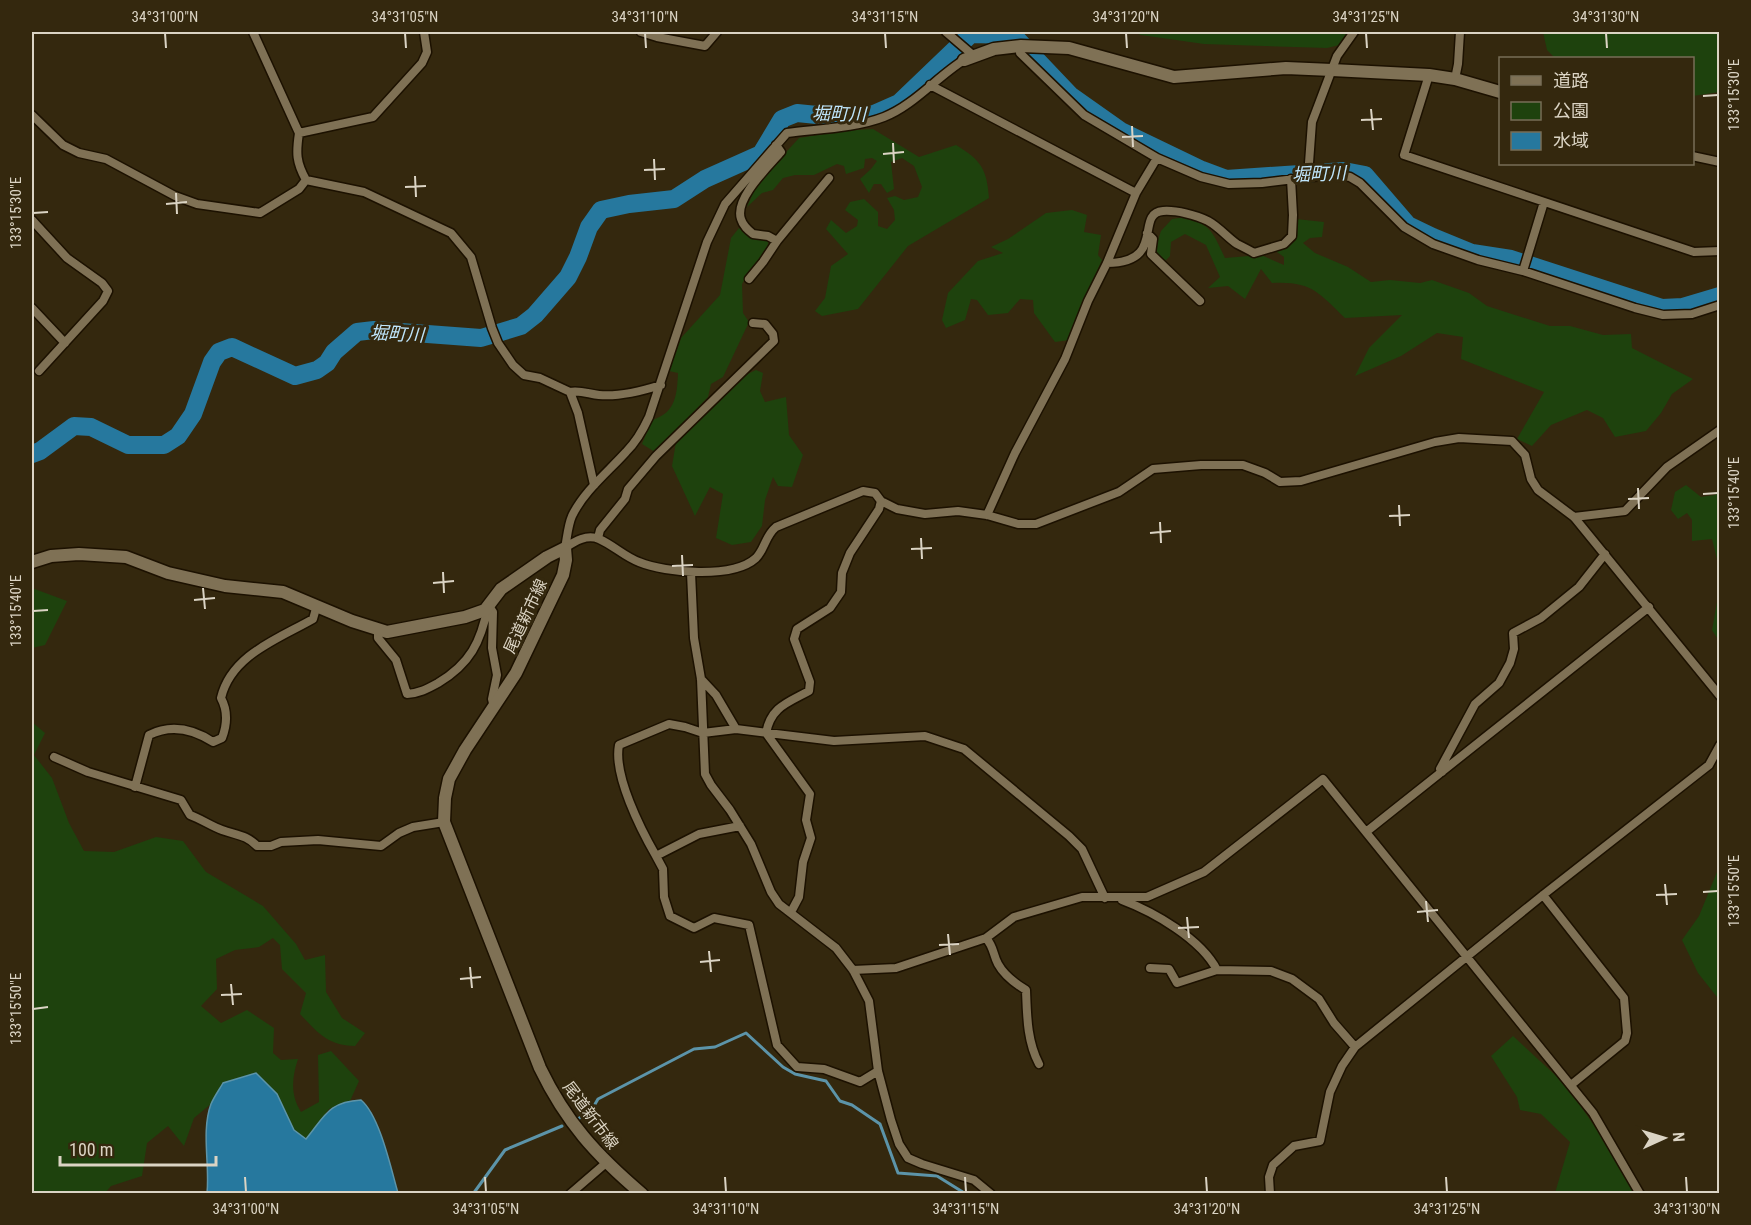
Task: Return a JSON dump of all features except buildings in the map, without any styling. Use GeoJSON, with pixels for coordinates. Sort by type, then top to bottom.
{"type":"FeatureCollection","features":[{"type":"Feature","properties":{"kind":"main road"},"geometry":{"type":"LineString","coordinates":[[969,58],[994,49],[1021,46],[1069,48],[1174,77],[1286,68],[1332,70],[1429,75],[1455,79],[1499,92]]}},
{"type":"Feature","properties":{"kind":"main road","name":"尾道新市線"},"geometry":{"type":"LineString","coordinates":[[32,562],[51,556],[79,554],[126,557],[168,573],[225,586],[282,592],[352,621],[387,632],[465,617],[485,610],[501,589],[547,557],[565,548],[566,560],[562,575],[516,673],[449,779],[444,822],[540,1068],[555,1099],[586,1141],[606,1163],[642,1194]]}},
{"type":"Feature","properties":{"kind":"street"},"geometry":{"type":"LineString","coordinates":[[253,32],[299,133],[296,150],[298,166],[306,180],[364,192],[451,233],[471,257],[498,343],[513,365],[524,375],[540,378],[570,392],[601,395],[627,394],[661,385]]}},
{"type":"Feature","properties":{"kind":"street"},"geometry":{"type":"LineString","coordinates":[[299,133],[374,117],[422,63],[427,52],[424,32]]}},
{"type":"Feature","properties":{"kind":"street"},"geometry":{"type":"LineString","coordinates":[[641,32],[705,46],[717,32]]}},
{"type":"Feature","properties":{"kind":"street"},"geometry":{"type":"LineString","coordinates":[[565,548],[572,517],[594,486],[628,450],[649,417],[707,242],[725,204],[787,133],[863,123],[884,117],[901,108],[969,58],[946,32]]}},
{"type":"Feature","properties":{"kind":"street"},"geometry":{"type":"LineString","coordinates":[[1311,177],[1309,163],[1312,122],[1337,56],[1354,32]]}},
{"type":"Feature","properties":{"kind":"street"},"geometry":{"type":"LineString","coordinates":[[1455,79],[1460,32]]}},
{"type":"Feature","properties":{"kind":"street"},"geometry":{"type":"LineString","coordinates":[[1021,46],[1020,53],[1084,115],[1157,158],[1202,177],[1229,184],[1338,175],[1350,177],[1360,183],[1404,227],[1433,244],[1478,260],[1523,271],[1663,315],[1692,314],[1719,305]]}},
{"type":"Feature","properties":{"kind":"street"},"geometry":{"type":"LineString","coordinates":[[1429,75],[1404,155],[1694,252],[1719,251]]}},
{"type":"Feature","properties":{"kind":"street"},"geometry":{"type":"LineString","coordinates":[[930,85],[1136,194]]}},
{"type":"Feature","properties":{"kind":"street"},"geometry":{"type":"LineString","coordinates":[[32,115],[63,144],[79,153],[106,159],[175,196],[197,204],[260,213],[299,189],[306,180]]}},
{"type":"Feature","properties":{"kind":"street"},"geometry":{"type":"LineString","coordinates":[[776,145],[781,152],[744,196],[740,217],[745,227],[753,234],[768,236],[777,241]]}},
{"type":"Feature","properties":{"kind":"street"},"geometry":{"type":"LineString","coordinates":[[1694,156],[1719,162]]}},
{"type":"Feature","properties":{"kind":"street"},"geometry":{"type":"LineString","coordinates":[[987,515],[1015,453],[1065,359],[1136,194],[1157,158]]}},
{"type":"Feature","properties":{"kind":"street"},"geometry":{"type":"LineString","coordinates":[[749,279],[829,178]]}},
{"type":"Feature","properties":{"kind":"street"},"geometry":{"type":"LineString","coordinates":[[1107,263],[1123,263],[1139,255],[1146,244],[1149,220],[1155,213],[1162,211],[1183,213],[1208,221],[1254,253],[1284,244],[1292,236],[1291,179]]}},
{"type":"Feature","properties":{"kind":"street"},"geometry":{"type":"LineString","coordinates":[[1523,271],[1544,202]]}},
{"type":"Feature","properties":{"kind":"street"},"geometry":{"type":"LineString","coordinates":[[32,220],[68,258],[102,283],[108,291],[103,301],[39,371]]}},
{"type":"Feature","properties":{"kind":"street"},"geometry":{"type":"LineString","coordinates":[[1147,233],[1153,239],[1151,254],[1200,302]]}},
{"type":"Feature","properties":{"kind":"street"},"geometry":{"type":"LineString","coordinates":[[32,308],[65,343]]}},
{"type":"Feature","properties":{"kind":"street"},"geometry":{"type":"LineString","coordinates":[[598,538],[600,530],[625,499],[628,489],[656,456],[774,341],[773,334],[765,324],[753,323]]}},
{"type":"Feature","properties":{"kind":"street"},"geometry":{"type":"LineString","coordinates":[[570,392],[578,413],[594,486]]}},
{"type":"Feature","properties":{"kind":"street"},"geometry":{"type":"LineString","coordinates":[[1574,517],[1625,511],[1667,466],[1719,430]]}},
{"type":"Feature","properties":{"kind":"street"},"geometry":{"type":"LineString","coordinates":[[565,548],[576,540],[598,538],[621,554],[639,562],[668,571],[691,573],[733,568],[746,564],[756,558],[767,534],[776,527],[863,491],[875,493],[881,501],[897,509],[925,514],[958,511],[987,515],[1018,524],[1036,524],[1119,492],[1153,469],[1201,465],[1243,465],[1265,473],[1280,482],[1301,481],[1435,442],[1459,438],[1512,441],[1526,455],[1531,479],[1539,490],[1574,517],[1719,696]]}},
{"type":"Feature","properties":{"kind":"street"},"geometry":{"type":"LineString","coordinates":[[791,912],[799,897],[803,862],[811,838],[806,820],[810,794],[766,733],[768,721],[778,708],[809,691],[810,682],[794,639],[797,629],[830,608],[841,592],[842,573],[850,553],[879,509],[881,501]]}},
{"type":"Feature","properties":{"kind":"street"},"geometry":{"type":"LineString","coordinates":[[1442,772],[1440,769],[1475,704],[1498,683],[1510,663],[1515,649],[1513,633],[1541,618],[1579,586],[1605,554]]}},
{"type":"Feature","properties":{"kind":"street"},"geometry":{"type":"LineString","coordinates":[[691,573],[693,638],[701,679],[705,774],[751,844],[771,892],[779,904],[836,948],[853,970],[869,1001],[878,1071],[899,1144],[908,1158],[974,1180],[992,1194]]}},
{"type":"Feature","properties":{"kind":"street"},"geometry":{"type":"LineString","coordinates":[[135,787],[149,735],[158,731],[180,728],[199,733],[213,742],[222,738],[227,726],[221,698],[223,688],[237,668],[251,653],[313,619],[318,605]]}},
{"type":"Feature","properties":{"kind":"street"},"geometry":{"type":"LineString","coordinates":[[378,629],[378,638],[396,660],[407,694],[420,693],[457,672],[472,652],[485,621],[488,605]]}},
{"type":"Feature","properties":{"kind":"street"},"geometry":{"type":"LineString","coordinates":[[488,605],[493,612],[492,648],[497,675],[492,699],[494,707]]}},
{"type":"Feature","properties":{"kind":"street"},"geometry":{"type":"LineString","coordinates":[[1366,832],[1649,607]]}},
{"type":"Feature","properties":{"kind":"street"},"geometry":{"type":"LineString","coordinates":[[701,679],[716,695],[736,729]]}},
{"type":"Feature","properties":{"kind":"street"},"geometry":{"type":"LineString","coordinates":[[878,1071],[860,1082],[824,1069],[797,1067],[777,1045],[749,925],[714,918],[694,928],[670,916],[664,897],[663,869],[634,817],[616,756],[618,745],[669,724],[704,734],[736,729],[834,741],[925,736],[964,749],[1082,849],[1105,898]]}},
{"type":"Feature","properties":{"kind":"street"},"geometry":{"type":"LineString","coordinates":[[1270,1194],[1269,1177],[1273,1165],[1294,1146],[1320,1141],[1330,1092],[1342,1066],[1355,1047],[1709,765],[1719,745]]}},
{"type":"Feature","properties":{"kind":"street"},"geometry":{"type":"LineString","coordinates":[[54,757],[135,787],[182,800],[190,815],[205,820],[219,829],[249,837],[257,846],[318,840],[381,846],[399,833],[413,827],[444,822]]}},
{"type":"Feature","properties":{"kind":"street"},"geometry":{"type":"LineString","coordinates":[[853,970],[896,968],[986,938],[1014,918],[1082,897],[1147,897],[1204,872],[1323,779],[1593,1113],[1640,1194]]}},
{"type":"Feature","properties":{"kind":"street"},"geometry":{"type":"LineString","coordinates":[[656,856],[699,834],[740,826]]}},
{"type":"Feature","properties":{"kind":"street"},"geometry":{"type":"LineString","coordinates":[[1543,895],[1624,998],[1628,1033],[1625,1041],[1570,1085]]}},
{"type":"Feature","properties":{"kind":"street"},"geometry":{"type":"LineString","coordinates":[[1118,898],[1146,909],[1165,921],[1210,956],[1217,970]]}},
{"type":"Feature","properties":{"kind":"street"},"geometry":{"type":"LineString","coordinates":[[986,938],[993,945],[998,964],[1013,982],[1026,990],[1032,1050],[1039,1064]]}},
{"type":"Feature","properties":{"kind":"street"},"geometry":{"type":"LineString","coordinates":[[1150,968],[1169,969],[1177,982],[1217,970],[1271,971],[1292,979],[1319,999],[1334,1023],[1355,1047]]}},
{"type":"Feature","properties":{"kind":"street"},"geometry":{"type":"LineString","coordinates":[[570,1194],[606,1163]]}},
{"type":"Feature","properties":{"kind":"green space"},"geometry":{"type":"Polygon","coordinates":[[[1133,32],[1360,32],[1352,42],[1327,48],[1204,44],[1133,32]]]}},
{"type":"Feature","properties":{"kind":"green space"},"geometry":{"type":"Polygon","coordinates":[[[1543,32],[1719,32],[1719,92],[1694,96],[1694,57],[1554,57],[1547,50],[1543,32]]]}},
{"type":"Feature","properties":{"kind":"green space"},"geometry":{"type":"Polygon","coordinates":[[[873,129],[919,157],[956,145],[981,166],[987,180],[989,198],[908,246],[858,309],[822,316],[815,311],[825,298],[831,266],[848,254],[826,229],[831,220],[846,233],[857,226],[858,220],[845,210],[850,202],[864,199],[878,212],[878,226],[887,229],[895,220],[894,210],[887,198],[895,196],[904,200],[918,197],[922,187],[914,166],[902,158],[891,162],[894,189],[887,193],[881,184],[874,184],[869,193],[860,179],[877,161],[872,158],[865,159],[864,168],[846,174],[844,166],[837,164],[814,175],[795,175],[783,178],[773,190],[762,193],[747,207],[757,184],[799,138],[841,131],[873,129]]]}},
{"type":"Feature","properties":{"kind":"green space"},"geometry":{"type":"Polygon","coordinates":[[[1072,210],[1087,215],[1084,232],[1101,235],[1098,255],[1102,260],[1070,340],[1055,342],[1034,313],[1033,300],[1020,299],[1008,313],[988,315],[977,300],[971,299],[965,320],[946,328],[942,320],[948,293],[978,261],[1003,253],[991,247],[1008,239],[1046,213],[1072,210]]]}},
{"type":"Feature","properties":{"kind":"green space"},"geometry":{"type":"Polygon","coordinates":[[[1186,217],[1207,227],[1225,258],[1261,255],[1284,265],[1284,257],[1274,250],[1287,247],[1296,240],[1296,219],[1324,222],[1322,237],[1310,238],[1303,243],[1315,253],[1348,267],[1371,282],[1390,280],[1420,283],[1432,280],[1469,293],[1487,306],[1550,326],[1570,326],[1603,335],[1631,334],[1632,348],[1693,379],[1672,394],[1661,413],[1646,431],[1615,437],[1603,418],[1587,410],[1551,425],[1532,446],[1517,439],[1544,392],[1461,359],[1463,337],[1437,333],[1401,356],[1355,376],[1369,348],[1402,315],[1345,318],[1313,290],[1296,284],[1272,283],[1261,269],[1245,299],[1228,286],[1208,288],[1220,277],[1206,245],[1185,234],[1171,242],[1170,256],[1164,262],[1155,249],[1161,231],[1172,219],[1186,217]]]}},
{"type":"Feature","properties":{"kind":"green space"},"geometry":{"type":"Polygon","coordinates":[[[739,228],[752,239],[769,240],[765,255],[748,273],[742,284],[743,313],[749,322],[723,377],[711,384],[708,397],[655,452],[642,444],[652,420],[666,413],[674,402],[678,373],[669,371],[681,338],[720,295],[731,238],[739,228]]]}},
{"type":"Feature","properties":{"kind":"green space"},"geometry":{"type":"Polygon","coordinates":[[[756,370],[763,373],[760,391],[765,402],[786,397],[789,435],[803,455],[792,487],[778,486],[773,477],[765,500],[762,526],[751,542],[732,545],[716,538],[723,494],[710,487],[695,516],[672,466],[676,442],[741,377],[756,370]]]}},
{"type":"Feature","properties":{"kind":"green space"},"geometry":{"type":"Polygon","coordinates":[[[1686,485],[1701,497],[1715,495],[1719,492],[1719,586],[1718,563],[1712,539],[1692,541],[1692,520],[1687,513],[1678,519],[1671,510],[1675,492],[1686,485]]]}},
{"type":"Feature","properties":{"kind":"green space"},"geometry":{"type":"Polygon","coordinates":[[[32,588],[67,601],[45,645],[32,648],[32,588]]]}},
{"type":"Feature","properties":{"kind":"green space"},"geometry":{"type":"Polygon","coordinates":[[[1719,591],[1719,641],[1712,630],[1719,591]]]}},
{"type":"Feature","properties":{"kind":"green space"},"geometry":{"type":"Polygon","coordinates":[[[32,722],[45,733],[34,755],[52,778],[69,823],[84,851],[114,852],[156,837],[183,841],[206,872],[263,906],[296,944],[305,960],[325,955],[326,992],[342,1018],[365,1033],[355,1046],[337,1043],[324,1037],[300,1014],[306,993],[282,969],[280,945],[273,938],[259,947],[235,950],[216,959],[217,989],[201,1006],[221,1023],[247,1010],[274,1028],[273,1053],[281,1060],[298,1059],[293,1086],[297,1106],[301,1112],[319,1102],[318,1055],[331,1051],[359,1081],[350,1101],[329,1109],[306,1139],[294,1130],[277,1094],[223,1083],[212,1103],[194,1118],[184,1146],[168,1126],[147,1143],[142,1176],[111,1186],[105,1193],[32,1193],[32,722]]]}},
{"type":"Feature","properties":{"kind":"green space"},"geometry":{"type":"Polygon","coordinates":[[[1719,867],[1720,996],[1717,997],[1698,973],[1682,940],[1699,916],[1719,867]]]}},
{"type":"Feature","properties":{"kind":"green space"},"geometry":{"type":"Polygon","coordinates":[[[1513,1036],[1566,1085],[1600,1134],[1634,1193],[1555,1193],[1570,1142],[1541,1114],[1520,1110],[1517,1097],[1491,1056],[1513,1036]]]}},
{"type":"Feature","properties":{"kind":"water"},"geometry":{"type":"Polygon","coordinates":[[[256,1073],[277,1094],[294,1130],[306,1139],[334,1107],[361,1100],[374,1118],[379,1130],[398,1193],[207,1193],[206,1137],[211,1104],[223,1083],[256,1073]]]}},
{"type":"Feature","properties":{"kind":"waterway","name":"堀町川"},"geometry":{"type":"LineString","coordinates":[[964,32],[971,34]]}},
{"type":"Feature","properties":{"kind":"waterway","name":"堀町川"},"geometry":{"type":"LineString","coordinates":[[32,454],[40,451],[74,426],[91,427],[128,445],[164,445],[178,436],[193,414],[212,362],[219,352],[232,347],[295,376],[317,370],[327,363],[334,352],[357,332],[374,330],[481,338],[521,326],[535,315],[568,277],[589,227],[601,210],[674,199],[705,179],[761,154],[782,119],[797,113],[837,117],[874,114],[899,103],[971,34],[1013,35],[1070,95],[1121,131],[1226,179],[1344,171],[1365,175],[1408,225],[1472,253],[1511,259],[1662,308],[1683,307],[1720,296]]}},
{"type":"Feature","properties":{"kind":"waterway"},"geometry":{"type":"LineString","coordinates":[[576,1120],[591,1111],[598,1099],[694,1049],[715,1047],[746,1033],[783,1067],[795,1074],[826,1081],[840,1101],[852,1105],[880,1124],[898,1173],[937,1176],[966,1194]]}},
{"type":"Feature","properties":{"kind":"waterway"},"geometry":{"type":"LineString","coordinates":[[473,1194],[505,1150],[562,1126]]}}]}
